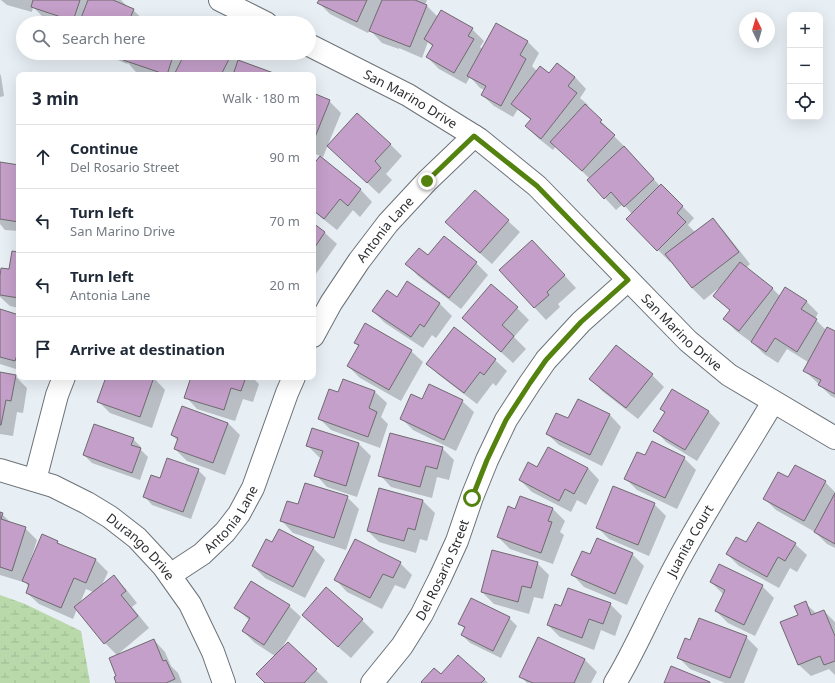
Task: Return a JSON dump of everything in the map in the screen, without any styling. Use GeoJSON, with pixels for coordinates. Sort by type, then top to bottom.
{"type":"FeatureCollection","features":[{"type":"Feature","properties":{"kind":"street"},"geometry":{"type":"LineString","coordinates":[[220,0],[252,16]]}},
{"type":"Feature","properties":{"kind":"street","name":"San Marino Drive"},"geometry":{"type":"LineString","coordinates":[[316,49],[408,95],[474,136],[537,186],[688,341],[729,375],[835,438]]}},
{"type":"Feature","properties":{"kind":"street","name":"Antonia Lane"},"geometry":{"type":"LineString","coordinates":[[316,330],[331,303],[359,261],[388,223],[427,181],[474,136]]}},
{"type":"Feature","properties":{"kind":"street","name":"Del Rosario Street"},"geometry":{"type":"LineString","coordinates":[[372,683],[402,646],[422,614],[457,541],[487,460],[506,420],[546,360],[581,322],[628,280]]}},
{"type":"Feature","properties":{"kind":"street"},"geometry":{"type":"LineString","coordinates":[[35,480],[57,395],[63,380]]}},
{"type":"Feature","properties":{"kind":"street","name":"Antonia Lane"},"geometry":{"type":"LineString","coordinates":[[170,575],[202,554],[225,532],[239,514],[253,488],[293,380]]}},
{"type":"Feature","properties":{"kind":"street","name":"Juanita Court"},"geometry":{"type":"LineString","coordinates":[[615,683],[692,536],[773,402]]}},
{"type":"Feature","properties":{"kind":"street","name":"Durango Drive"},"geometry":{"type":"LineString","coordinates":[[0,470],[52,486],[110,517],[137,538],[163,566],[190,604],[213,652],[224,683]]}},
{"type":"Feature","properties":{"kind":"green space"},"geometry":{"type":"Polygon","coordinates":[[[0,595],[25,604],[81,631],[90,683],[0,683],[0,595]]]}},
{"type":"Feature","properties":{"kind":"building"},"geometry":{"type":"Polygon","coordinates":[[[33,0],[80,0],[75,16],[58,16],[31,7],[33,0]]]}},
{"type":"Feature","properties":{"kind":"building"},"geometry":{"type":"Polygon","coordinates":[[[88,0],[113,0],[134,9],[131,16],[82,16],[88,0]]]}},
{"type":"Feature","properties":{"kind":"building"},"geometry":{"type":"Polygon","coordinates":[[[319,0],[367,0],[357,22],[317,3],[319,0]]]}},
{"type":"Feature","properties":{"kind":"building"},"geometry":{"type":"Polygon","coordinates":[[[382,0],[415,0],[427,5],[410,47],[369,31],[382,0]]]}},
{"type":"Feature","properties":{"kind":"building"},"geometry":{"type":"Polygon","coordinates":[[[441,10],[473,28],[468,36],[474,39],[454,73],[426,57],[433,45],[424,39],[441,10]]]}},
{"type":"Feature","properties":{"kind":"building"},"geometry":{"type":"Polygon","coordinates":[[[496,23],[528,41],[520,55],[526,59],[501,106],[481,95],[486,86],[467,76],[496,23]]]}},
{"type":"Feature","properties":{"kind":"building"},"geometry":{"type":"Polygon","coordinates":[[[123,60],[172,60],[168,72],[158,72],[123,60]]]}},
{"type":"Feature","properties":{"kind":"building"},"geometry":{"type":"Polygon","coordinates":[[[182,60],[228,60],[222,72],[176,72],[182,60]]]}},
{"type":"Feature","properties":{"kind":"building"},"geometry":{"type":"Polygon","coordinates":[[[238,60],[271,72],[234,72],[238,60]]]}},
{"type":"Feature","properties":{"kind":"building"},"geometry":{"type":"Polygon","coordinates":[[[557,63],[575,77],[568,86],[577,93],[541,139],[525,126],[531,119],[511,104],[540,66],[549,73],[557,63]]]}},
{"type":"Feature","properties":{"kind":"building"},"geometry":{"type":"Polygon","coordinates":[[[316,94],[330,100],[316,135],[316,94]]]}},
{"type":"Feature","properties":{"kind":"building"},"geometry":{"type":"Polygon","coordinates":[[[585,104],[602,120],[600,122],[615,135],[582,171],[550,142],[585,104]]]}},
{"type":"Feature","properties":{"kind":"building"},"geometry":{"type":"Polygon","coordinates":[[[357,113],[391,144],[375,161],[381,168],[367,183],[327,146],[357,113]]]}},
{"type":"Feature","properties":{"kind":"building"},"geometry":{"type":"Polygon","coordinates":[[[624,146],[654,179],[624,207],[611,192],[604,199],[587,180],[624,146]]]}},
{"type":"Feature","properties":{"kind":"building"},"geometry":{"type":"Polygon","coordinates":[[[320,156],[361,189],[348,206],[340,199],[324,219],[316,212],[316,161],[320,156]]]}},
{"type":"Feature","properties":{"kind":"building"},"geometry":{"type":"Polygon","coordinates":[[[0,162],[16,165],[16,222],[0,219],[0,162]]]}},
{"type":"Feature","properties":{"kind":"building"},"geometry":{"type":"Polygon","coordinates":[[[661,184],[683,206],[677,213],[686,222],[657,251],[626,219],[661,184]]]}},
{"type":"Feature","properties":{"kind":"building"},"geometry":{"type":"Polygon","coordinates":[[[475,190],[509,220],[480,253],[445,222],[475,190]]]}},
{"type":"Feature","properties":{"kind":"building"},"geometry":{"type":"Polygon","coordinates":[[[713,218],[739,252],[692,288],[665,254],[713,218]]]}},
{"type":"Feature","properties":{"kind":"building"},"geometry":{"type":"Polygon","coordinates":[[[316,225],[325,232],[316,246],[316,225]]]}},
{"type":"Feature","properties":{"kind":"building"},"geometry":{"type":"Polygon","coordinates":[[[444,236],[477,262],[449,298],[405,264],[419,248],[428,255],[444,236]]]}},
{"type":"Feature","properties":{"kind":"building"},"geometry":{"type":"Polygon","coordinates":[[[532,240],[565,275],[547,292],[549,295],[534,308],[499,270],[532,240]]]}},
{"type":"Feature","properties":{"kind":"building"},"geometry":{"type":"Polygon","coordinates":[[[12,251],[16,252],[16,298],[0,295],[1,268],[9,269],[12,251]]]}},
{"type":"Feature","properties":{"kind":"building"},"geometry":{"type":"Polygon","coordinates":[[[740,262],[773,288],[739,331],[723,319],[730,310],[713,296],[740,262]]]}},
{"type":"Feature","properties":{"kind":"building"},"geometry":{"type":"Polygon","coordinates":[[[407,281],[440,303],[424,327],[420,324],[411,337],[372,311],[387,290],[397,297],[407,281]]]}},
{"type":"Feature","properties":{"kind":"building"},"geometry":{"type":"Polygon","coordinates":[[[491,284],[518,307],[502,325],[514,336],[501,352],[462,318],[491,284]]]}},
{"type":"Feature","properties":{"kind":"building"},"geometry":{"type":"Polygon","coordinates":[[[785,287],[807,301],[801,309],[817,319],[797,352],[775,338],[766,352],[751,342],[785,287]]]}},
{"type":"Feature","properties":{"kind":"building"},"geometry":{"type":"Polygon","coordinates":[[[0,309],[16,314],[16,358],[15,361],[0,357],[0,309]]]}},
{"type":"Feature","properties":{"kind":"building"},"geometry":{"type":"Polygon","coordinates":[[[365,323],[412,350],[389,390],[347,366],[359,345],[354,343],[365,323]]]}},
{"type":"Feature","properties":{"kind":"building"},"geometry":{"type":"Polygon","coordinates":[[[454,327],[496,359],[484,375],[480,372],[464,393],[426,364],[454,327]]]}},
{"type":"Feature","properties":{"kind":"building"},"geometry":{"type":"Polygon","coordinates":[[[827,327],[835,331],[835,394],[818,385],[821,380],[803,371],[827,327]]]}},
{"type":"Feature","properties":{"kind":"building"},"geometry":{"type":"Polygon","coordinates":[[[616,345],[653,374],[626,408],[589,379],[616,345]]]}},
{"type":"Feature","properties":{"kind":"building"},"geometry":{"type":"Polygon","coordinates":[[[0,372],[16,375],[11,401],[6,400],[1,425],[0,425],[0,372]]]}},
{"type":"Feature","properties":{"kind":"building"},"geometry":{"type":"Polygon","coordinates":[[[343,379],[375,391],[369,408],[377,412],[368,437],[318,419],[329,389],[338,392],[343,379]]]}},
{"type":"Feature","properties":{"kind":"building"},"geometry":{"type":"Polygon","coordinates":[[[105,380],[153,380],[140,417],[97,402],[105,380]]]}},
{"type":"Feature","properties":{"kind":"building"},"geometry":{"type":"Polygon","coordinates":[[[190,380],[245,380],[241,391],[231,388],[224,410],[184,398],[190,380]]]}},
{"type":"Feature","properties":{"kind":"building"},"geometry":{"type":"Polygon","coordinates":[[[429,384],[463,400],[444,440],[400,419],[411,394],[422,399],[429,384]]]}},
{"type":"Feature","properties":{"kind":"building"},"geometry":{"type":"Polygon","coordinates":[[[672,389],[709,411],[685,450],[653,431],[665,412],[660,409],[672,389]]]}},
{"type":"Feature","properties":{"kind":"building"},"geometry":{"type":"Polygon","coordinates":[[[578,399],[610,414],[590,455],[546,434],[556,413],[568,418],[578,399]]]}},
{"type":"Feature","properties":{"kind":"building"},"geometry":{"type":"Polygon","coordinates":[[[182,406],[228,423],[213,463],[174,449],[178,438],[171,435],[182,406]]]}},
{"type":"Feature","properties":{"kind":"building"},"geometry":{"type":"Polygon","coordinates":[[[94,424],[134,438],[131,445],[141,448],[132,473],[83,455],[94,424]]]}},
{"type":"Feature","properties":{"kind":"building"},"geometry":{"type":"Polygon","coordinates":[[[312,428],[359,443],[346,486],[314,476],[323,451],[306,446],[312,428]]]}},
{"type":"Feature","properties":{"kind":"building"},"geometry":{"type":"Polygon","coordinates":[[[390,433],[443,447],[437,469],[426,466],[420,487],[378,476],[390,433]]]}},
{"type":"Feature","properties":{"kind":"building"},"geometry":{"type":"Polygon","coordinates":[[[652,441],[685,457],[665,498],[624,479],[637,452],[645,455],[652,441]]]}},
{"type":"Feature","properties":{"kind":"building"},"geometry":{"type":"Polygon","coordinates":[[[548,447],[588,468],[574,494],[565,489],[559,501],[519,480],[528,462],[537,467],[548,447]]]}},
{"type":"Feature","properties":{"kind":"building"},"geometry":{"type":"Polygon","coordinates":[[[167,458],[199,469],[183,512],[143,497],[151,475],[160,478],[167,458]]]}},
{"type":"Feature","properties":{"kind":"building"},"geometry":{"type":"Polygon","coordinates":[[[795,465],[826,481],[804,521],[763,499],[778,472],[788,477],[795,465]]]}},
{"type":"Feature","properties":{"kind":"building"},"geometry":{"type":"Polygon","coordinates":[[[305,483],[348,496],[334,538],[280,521],[287,501],[298,504],[305,483]]]}},
{"type":"Feature","properties":{"kind":"building"},"geometry":{"type":"Polygon","coordinates":[[[613,486],[655,503],[638,545],[596,528],[613,486]]]}},
{"type":"Feature","properties":{"kind":"building"},"geometry":{"type":"Polygon","coordinates":[[[379,488],[423,500],[415,530],[408,528],[404,541],[367,531],[379,488]]]}},
{"type":"Feature","properties":{"kind":"building"},"geometry":{"type":"Polygon","coordinates":[[[835,493],[835,544],[814,532],[835,493]]]}},
{"type":"Feature","properties":{"kind":"building"},"geometry":{"type":"Polygon","coordinates":[[[520,496],[553,508],[548,521],[552,522],[541,553],[497,537],[508,506],[515,509],[520,496]]]}},
{"type":"Feature","properties":{"kind":"building"},"geometry":{"type":"Polygon","coordinates":[[[0,512],[3,513],[1,519],[26,527],[12,571],[0,567],[0,512]]]}},
{"type":"Feature","properties":{"kind":"building"},"geometry":{"type":"Polygon","coordinates":[[[758,522],[796,543],[785,561],[778,557],[767,577],[726,554],[736,537],[746,542],[758,522]]]}},
{"type":"Feature","properties":{"kind":"building"},"geometry":{"type":"Polygon","coordinates":[[[279,529],[314,547],[293,587],[252,566],[266,539],[272,542],[279,529]]]}},
{"type":"Feature","properties":{"kind":"building"},"geometry":{"type":"Polygon","coordinates":[[[42,534],[58,541],[57,543],[96,559],[86,583],[74,578],[61,608],[26,593],[29,584],[22,581],[42,534]]]}},
{"type":"Feature","properties":{"kind":"building"},"geometry":{"type":"Polygon","coordinates":[[[597,538],[633,553],[615,594],[571,575],[582,551],[590,554],[597,538]]]}},
{"type":"Feature","properties":{"kind":"building"},"geometry":{"type":"Polygon","coordinates":[[[355,539],[401,562],[393,578],[383,574],[370,598],[334,580],[355,539]]]}},
{"type":"Feature","properties":{"kind":"building"},"geometry":{"type":"Polygon","coordinates":[[[492,550],[538,562],[531,588],[522,586],[518,602],[481,592],[492,550]]]}},
{"type":"Feature","properties":{"kind":"building"},"geometry":{"type":"Polygon","coordinates":[[[719,564],[763,585],[744,625],[715,611],[725,590],[710,582],[719,564]]]}},
{"type":"Feature","properties":{"kind":"building"},"geometry":{"type":"Polygon","coordinates":[[[114,575],[126,591],[121,595],[138,616],[104,644],[74,607],[114,575]]]}},
{"type":"Feature","properties":{"kind":"building"},"geometry":{"type":"Polygon","coordinates":[[[251,581],[290,605],[264,645],[242,631],[250,618],[234,608],[251,581]]]}},
{"type":"Feature","properties":{"kind":"building"},"geometry":{"type":"Polygon","coordinates":[[[326,587],[363,619],[338,647],[302,615],[326,587]]]}},
{"type":"Feature","properties":{"kind":"building"},"geometry":{"type":"Polygon","coordinates":[[[568,588],[611,603],[603,624],[589,619],[582,638],[547,625],[555,604],[561,606],[568,588]]]}},
{"type":"Feature","properties":{"kind":"building"},"geometry":{"type":"Polygon","coordinates":[[[471,598],[510,617],[493,651],[461,635],[465,627],[458,624],[471,598]]]}},
{"type":"Feature","properties":{"kind":"building"},"geometry":{"type":"Polygon","coordinates":[[[806,601],[811,615],[824,610],[835,636],[835,661],[824,665],[820,656],[798,665],[780,622],[798,615],[794,606],[806,601]]]}},
{"type":"Feature","properties":{"kind":"building"},"geometry":{"type":"Polygon","coordinates":[[[699,618],[747,636],[730,678],[677,658],[685,638],[690,640],[699,618]]]}},
{"type":"Feature","properties":{"kind":"building"},"geometry":{"type":"Polygon","coordinates":[[[538,637],[585,659],[574,683],[533,683],[519,677],[538,637]]]}},
{"type":"Feature","properties":{"kind":"building"},"geometry":{"type":"Polygon","coordinates":[[[154,639],[163,661],[166,660],[175,679],[166,683],[116,683],[114,677],[116,676],[109,658],[154,639]]]}},
{"type":"Feature","properties":{"kind":"building"},"geometry":{"type":"Polygon","coordinates":[[[288,642],[317,669],[304,683],[265,683],[256,674],[288,642]]]}},
{"type":"Feature","properties":{"kind":"building"},"geometry":{"type":"Polygon","coordinates":[[[458,655],[485,679],[481,683],[421,682],[434,668],[441,674],[458,655]]]}},
{"type":"Feature","properties":{"kind":"building"},"geometry":{"type":"Polygon","coordinates":[[[671,666],[710,682],[710,683],[664,683],[671,666]]]}},
{"type":"Feature","properties":{"kind":"route"},"geometry":{"type":"LineString","coordinates":[[427,181],[474,136],[537,186],[628,280],[581,322],[546,360],[506,420],[487,460],[472,498]]}}]}
